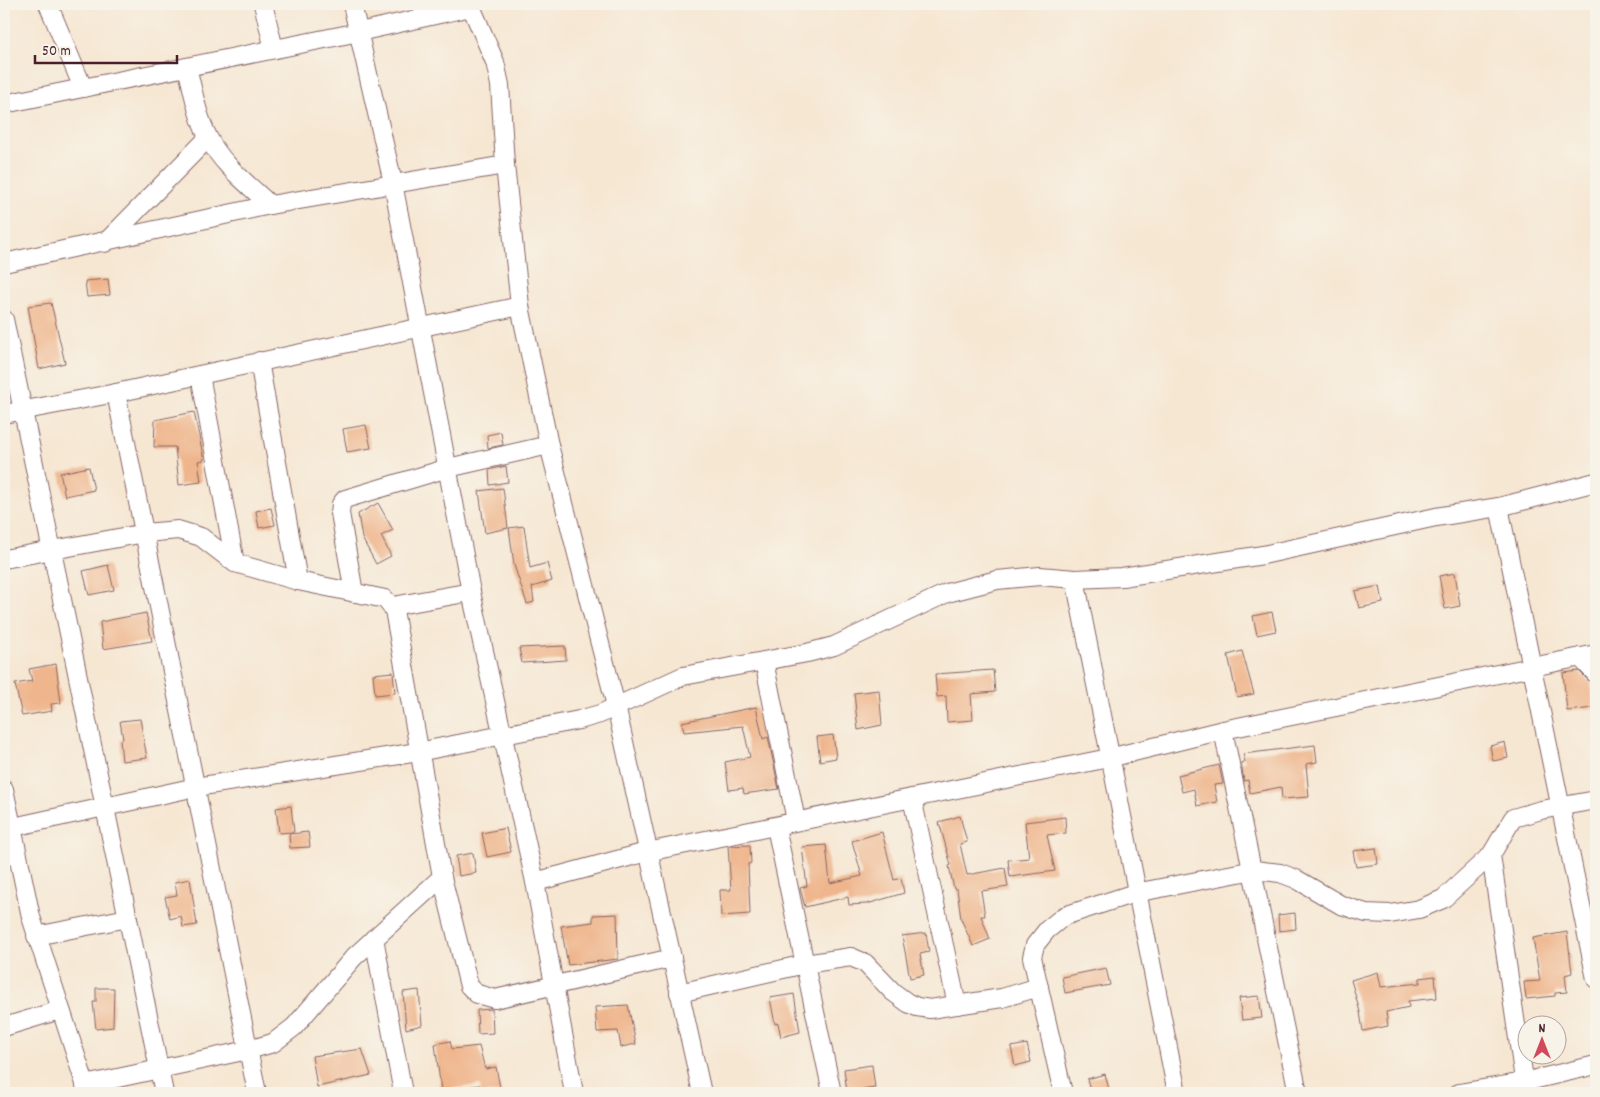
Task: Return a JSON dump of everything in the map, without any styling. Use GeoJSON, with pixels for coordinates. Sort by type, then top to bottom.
{"type":"FeatureCollection","features":[{"type":"Feature","properties":{"kind":"street"},"geometry":{"type":"LineString","coordinates":[[48,4],[83,88]]}},
{"type":"Feature","properties":{"kind":"street"},"geometry":{"type":"LineString","coordinates":[[263,4],[274,49]]}},
{"type":"Feature","properties":{"kind":"street"},"geometry":{"type":"LineString","coordinates":[[352,4],[393,183],[471,592],[535,882],[574,1093]]}},
{"type":"Feature","properties":{"kind":"street"},"geometry":{"type":"LineString","coordinates":[[4,104],[359,32],[470,5],[495,62],[504,123],[505,165],[520,306],[549,445],[616,706],[702,1093]]}},
{"type":"Feature","properties":{"kind":"street"},"geometry":{"type":"LineString","coordinates":[[188,67],[200,119],[208,138],[237,174],[270,205]]}},
{"type":"Feature","properties":{"kind":"street"},"geometry":{"type":"LineString","coordinates":[[105,242],[208,138]]}},
{"type":"Feature","properties":{"kind":"street"},"geometry":{"type":"LineString","coordinates":[[4,263],[270,205],[505,165]]}},
{"type":"Feature","properties":{"kind":"street"},"geometry":{"type":"LineString","coordinates":[[4,414],[116,393],[520,306]]}},
{"type":"Feature","properties":{"kind":"street"},"geometry":{"type":"LineString","coordinates":[[4,319],[164,1093]]}},
{"type":"Feature","properties":{"kind":"street"},"geometry":{"type":"LineString","coordinates":[[259,361],[298,581]]}},
{"type":"Feature","properties":{"kind":"street"},"geometry":{"type":"LineString","coordinates":[[200,375],[235,563]]}},
{"type":"Feature","properties":{"kind":"street"},"geometry":{"type":"LineString","coordinates":[[116,393],[257,1093]]}},
{"type":"Feature","properties":{"kind":"street"},"geometry":{"type":"LineString","coordinates":[[354,593],[340,513],[341,504],[345,499],[448,468],[549,445]]}},
{"type":"Feature","properties":{"kind":"street"},"geometry":{"type":"LineString","coordinates":[[7,828],[196,787],[418,752],[579,720],[600,714],[683,676],[834,646],[854,638],[906,611],[956,591],[997,580],[1040,576],[1075,579],[1122,577],[1263,555],[1436,517],[1499,507],[1596,482]]}},
{"type":"Feature","properties":{"kind":"street"},"geometry":{"type":"LineString","coordinates":[[1499,507],[1596,979]]}},
{"type":"Feature","properties":{"kind":"street"},"geometry":{"type":"LineString","coordinates":[[4,560],[145,533],[178,530],[201,537],[235,563],[298,581],[385,599],[393,606],[442,877],[469,986],[477,994],[495,999],[672,958]]}},
{"type":"Feature","properties":{"kind":"street"},"geometry":{"type":"LineString","coordinates":[[1075,579],[1176,1093]]}},
{"type":"Feature","properties":{"kind":"street"},"geometry":{"type":"LineString","coordinates":[[393,606],[471,592]]}},
{"type":"Feature","properties":{"kind":"street"},"geometry":{"type":"LineString","coordinates":[[535,882],[647,852],[1109,758],[1223,730],[1588,656],[1596,674]]}},
{"type":"Feature","properties":{"kind":"street"},"geometry":{"type":"LineString","coordinates":[[764,661],[796,821]]}},
{"type":"Feature","properties":{"kind":"street"},"geometry":{"type":"LineString","coordinates":[[1223,730],[1254,870],[1298,1093]]}},
{"type":"Feature","properties":{"kind":"street"},"geometry":{"type":"LineString","coordinates":[[4,789],[7,828],[36,936],[87,1089],[158,1069],[273,1043],[294,1028],[354,957],[442,877]]}},
{"type":"Feature","properties":{"kind":"street"},"geometry":{"type":"LineString","coordinates":[[912,798],[957,1005]]}},
{"type":"Feature","properties":{"kind":"street"},"geometry":{"type":"LineString","coordinates":[[1063,1093],[1032,958],[1035,946],[1047,930],[1064,916],[1136,893],[1254,870],[1280,873],[1296,879],[1341,905],[1366,913],[1390,914],[1420,909],[1443,900],[1491,855],[1513,818],[1560,806],[1596,800]]}},
{"type":"Feature","properties":{"kind":"street"},"geometry":{"type":"LineString","coordinates":[[776,827],[832,1093]]}},
{"type":"Feature","properties":{"kind":"street"},"geometry":{"type":"LineString","coordinates":[[1491,855],[1525,1088]]}},
{"type":"Feature","properties":{"kind":"street"},"geometry":{"type":"LineString","coordinates":[[36,936],[128,918]]}},
{"type":"Feature","properties":{"kind":"street"},"geometry":{"type":"LineString","coordinates":[[374,938],[403,1093]]}},
{"type":"Feature","properties":{"kind":"street"},"geometry":{"type":"LineString","coordinates":[[679,993],[805,964],[851,957],[865,962],[893,992],[908,1003],[930,1009],[1002,998],[1039,987]]}},
{"type":"Feature","properties":{"kind":"street"},"geometry":{"type":"LineString","coordinates":[[4,1027],[60,1010]]}},
{"type":"Feature","properties":{"kind":"street"},"geometry":{"type":"LineString","coordinates":[[1459,1093],[1525,1088],[1596,1065]]}},
{"type":"Feature","properties":{"kind":"building"},"geometry":{"type":"Polygon","coordinates":[[[108,279],[110,295],[87,297],[85,281],[108,279]]]}},
{"type":"Feature","properties":{"kind":"building"},"geometry":{"type":"Polygon","coordinates":[[[51,303],[65,363],[39,369],[28,306],[51,303]]]}},
{"type":"Feature","properties":{"kind":"building"},"geometry":{"type":"Polygon","coordinates":[[[194,412],[204,460],[198,461],[201,482],[179,485],[175,447],[154,447],[155,420],[194,412]]]}},
{"type":"Feature","properties":{"kind":"building"},"geometry":{"type":"Polygon","coordinates":[[[366,425],[371,448],[347,452],[343,429],[366,425]]]}},
{"type":"Feature","properties":{"kind":"building"},"geometry":{"type":"Polygon","coordinates":[[[501,432],[503,445],[488,448],[487,435],[501,432]]]}},
{"type":"Feature","properties":{"kind":"building"},"geometry":{"type":"Polygon","coordinates":[[[506,466],[508,482],[490,485],[489,470],[506,466]]]}},
{"type":"Feature","properties":{"kind":"building"},"geometry":{"type":"Polygon","coordinates":[[[89,467],[94,490],[65,496],[60,473],[89,467]]]}},
{"type":"Feature","properties":{"kind":"building"},"geometry":{"type":"Polygon","coordinates":[[[503,488],[508,528],[485,533],[479,491],[503,488]]]}},
{"type":"Feature","properties":{"kind":"building"},"geometry":{"type":"Polygon","coordinates":[[[378,503],[393,530],[381,536],[391,556],[376,564],[362,538],[358,514],[378,503]]]}},
{"type":"Feature","properties":{"kind":"building"},"geometry":{"type":"Polygon","coordinates":[[[271,508],[275,525],[259,528],[256,511],[271,508]]]}},
{"type":"Feature","properties":{"kind":"building"},"geometry":{"type":"Polygon","coordinates":[[[524,526],[530,568],[547,563],[552,581],[532,587],[534,602],[527,604],[514,565],[509,528],[524,526]]]}},
{"type":"Feature","properties":{"kind":"building"},"geometry":{"type":"Polygon","coordinates":[[[108,565],[114,590],[89,595],[83,571],[108,565]]]}},
{"type":"Feature","properties":{"kind":"building"},"geometry":{"type":"Polygon","coordinates":[[[1455,573],[1460,606],[1445,609],[1439,576],[1455,573]]]}},
{"type":"Feature","properties":{"kind":"building"},"geometry":{"type":"Polygon","coordinates":[[[1380,586],[1383,603],[1359,608],[1355,591],[1380,586]]]}},
{"type":"Feature","properties":{"kind":"building"},"geometry":{"type":"Polygon","coordinates":[[[1272,612],[1276,631],[1257,635],[1253,616],[1272,612]]]}},
{"type":"Feature","properties":{"kind":"building"},"geometry":{"type":"Polygon","coordinates":[[[146,613],[152,641],[103,649],[100,622],[146,613]]]}},
{"type":"Feature","properties":{"kind":"building"},"geometry":{"type":"Polygon","coordinates":[[[565,646],[566,660],[522,663],[519,648],[565,646]]]}},
{"type":"Feature","properties":{"kind":"building"},"geometry":{"type":"Polygon","coordinates":[[[1242,651],[1254,694],[1237,697],[1228,655],[1242,651]]]}},
{"type":"Feature","properties":{"kind":"building"},"geometry":{"type":"Polygon","coordinates":[[[56,664],[61,703],[51,704],[52,711],[22,716],[15,684],[32,681],[29,669],[56,664]]]}},
{"type":"Feature","properties":{"kind":"building"},"geometry":{"type":"Polygon","coordinates":[[[993,670],[995,692],[971,694],[973,720],[947,722],[946,696],[937,697],[935,674],[993,670]]]}},
{"type":"Feature","properties":{"kind":"building"},"geometry":{"type":"Polygon","coordinates":[[[1579,671],[1591,683],[1593,708],[1567,711],[1563,673],[1579,671]]]}},
{"type":"Feature","properties":{"kind":"building"},"geometry":{"type":"Polygon","coordinates":[[[393,672],[395,693],[375,695],[373,674],[393,672]]]}},
{"type":"Feature","properties":{"kind":"building"},"geometry":{"type":"Polygon","coordinates":[[[879,690],[882,725],[858,730],[854,693],[879,690]]]}},
{"type":"Feature","properties":{"kind":"building"},"geometry":{"type":"Polygon","coordinates":[[[756,707],[763,739],[768,737],[779,789],[744,794],[743,788],[729,790],[725,762],[750,757],[743,726],[684,732],[682,722],[756,707]]]}},
{"type":"Feature","properties":{"kind":"building"},"geometry":{"type":"Polygon","coordinates":[[[140,719],[147,758],[122,761],[120,740],[123,739],[120,721],[140,719]]]}},
{"type":"Feature","properties":{"kind":"building"},"geometry":{"type":"Polygon","coordinates":[[[833,735],[836,758],[820,761],[817,737],[833,735]]]}},
{"type":"Feature","properties":{"kind":"building"},"geometry":{"type":"Polygon","coordinates":[[[1505,742],[1508,758],[1493,761],[1490,746],[1505,742]]]}},
{"type":"Feature","properties":{"kind":"building"},"geometry":{"type":"Polygon","coordinates":[[[1315,745],[1317,762],[1306,764],[1309,797],[1282,799],[1281,787],[1250,793],[1248,780],[1244,781],[1241,763],[1245,762],[1243,754],[1315,745]]]}},
{"type":"Feature","properties":{"kind":"building"},"geometry":{"type":"Polygon","coordinates":[[[1219,765],[1223,784],[1214,785],[1217,802],[1197,806],[1194,789],[1182,792],[1178,775],[1219,765]]]}},
{"type":"Feature","properties":{"kind":"building"},"geometry":{"type":"Polygon","coordinates":[[[291,806],[294,832],[279,833],[276,808],[291,806]]]}},
{"type":"Feature","properties":{"kind":"building"},"geometry":{"type":"Polygon","coordinates":[[[960,816],[967,842],[960,844],[967,875],[1005,868],[1008,887],[981,891],[985,916],[981,916],[990,939],[973,946],[961,919],[957,889],[954,889],[949,866],[951,865],[939,822],[960,816]]]}},
{"type":"Feature","properties":{"kind":"building"},"geometry":{"type":"Polygon","coordinates":[[[1065,817],[1066,833],[1047,835],[1055,871],[1010,877],[1008,860],[1029,858],[1025,822],[1065,817]]]}},
{"type":"Feature","properties":{"kind":"building"},"geometry":{"type":"Polygon","coordinates":[[[506,828],[511,852],[487,857],[482,833],[506,828]]]}},
{"type":"Feature","properties":{"kind":"building"},"geometry":{"type":"Polygon","coordinates":[[[308,832],[310,847],[290,848],[289,834],[308,832]]]}},
{"type":"Feature","properties":{"kind":"building"},"geometry":{"type":"Polygon","coordinates":[[[882,832],[894,880],[901,878],[904,893],[867,904],[849,905],[848,897],[805,907],[800,888],[807,886],[802,847],[826,845],[830,883],[862,876],[852,841],[882,832]]]}},
{"type":"Feature","properties":{"kind":"building"},"geometry":{"type":"Polygon","coordinates":[[[750,845],[751,863],[748,864],[750,914],[721,916],[720,890],[731,890],[728,846],[750,845]]]}},
{"type":"Feature","properties":{"kind":"building"},"geometry":{"type":"Polygon","coordinates":[[[1376,848],[1378,864],[1356,867],[1353,851],[1376,848]]]}},
{"type":"Feature","properties":{"kind":"building"},"geometry":{"type":"Polygon","coordinates":[[[473,853],[476,873],[459,876],[456,856],[473,853]]]}},
{"type":"Feature","properties":{"kind":"building"},"geometry":{"type":"Polygon","coordinates":[[[190,879],[197,925],[183,927],[181,916],[170,919],[165,897],[177,895],[175,882],[190,879]]]}},
{"type":"Feature","properties":{"kind":"building"},"geometry":{"type":"Polygon","coordinates":[[[1295,913],[1296,929],[1279,931],[1278,915],[1295,913]]]}},
{"type":"Feature","properties":{"kind":"building"},"geometry":{"type":"Polygon","coordinates":[[[617,914],[618,959],[568,965],[561,926],[593,922],[593,915],[617,914]]]}},
{"type":"Feature","properties":{"kind":"building"},"geometry":{"type":"Polygon","coordinates":[[[1567,932],[1572,973],[1565,975],[1567,992],[1555,993],[1555,996],[1526,999],[1524,982],[1540,981],[1533,938],[1567,932]]]}},
{"type":"Feature","properties":{"kind":"building"},"geometry":{"type":"Polygon","coordinates":[[[926,933],[929,952],[920,954],[924,975],[910,978],[902,936],[926,933]]]}},
{"type":"Feature","properties":{"kind":"building"},"geometry":{"type":"Polygon","coordinates":[[[1106,968],[1110,985],[1065,993],[1062,977],[1106,968]]]}},
{"type":"Feature","properties":{"kind":"building"},"geometry":{"type":"Polygon","coordinates":[[[1378,972],[1381,987],[1420,983],[1420,978],[1435,976],[1437,998],[1408,1001],[1409,1007],[1386,1012],[1388,1026],[1363,1031],[1351,980],[1378,972]]]}},
{"type":"Feature","properties":{"kind":"building"},"geometry":{"type":"Polygon","coordinates":[[[96,988],[114,988],[113,1027],[96,1029],[93,1002],[96,1002],[96,988]]]}},
{"type":"Feature","properties":{"kind":"building"},"geometry":{"type":"Polygon","coordinates":[[[419,990],[422,1025],[406,1029],[403,992],[419,990]]]}},
{"type":"Feature","properties":{"kind":"building"},"geometry":{"type":"Polygon","coordinates":[[[794,994],[800,1032],[781,1037],[778,1023],[775,1024],[770,998],[794,994]]]}},
{"type":"Feature","properties":{"kind":"building"},"geometry":{"type":"Polygon","coordinates":[[[1259,996],[1262,1018],[1242,1020],[1239,998],[1259,996]]]}},
{"type":"Feature","properties":{"kind":"building"},"geometry":{"type":"Polygon","coordinates":[[[628,1005],[636,1044],[621,1047],[618,1031],[597,1032],[595,1007],[628,1005]]]}},
{"type":"Feature","properties":{"kind":"building"},"geometry":{"type":"Polygon","coordinates":[[[492,1009],[493,1033],[478,1034],[477,1010],[492,1009]]]}},
{"type":"Feature","properties":{"kind":"building"},"geometry":{"type":"Polygon","coordinates":[[[450,1041],[452,1049],[479,1046],[485,1069],[496,1067],[501,1093],[481,1093],[480,1085],[441,1090],[435,1044],[450,1041]]]}},
{"type":"Feature","properties":{"kind":"building"},"geometry":{"type":"Polygon","coordinates":[[[1027,1044],[1031,1062],[1015,1066],[1011,1047],[1027,1044]]]}},
{"type":"Feature","properties":{"kind":"building"},"geometry":{"type":"Polygon","coordinates":[[[362,1049],[371,1075],[317,1087],[312,1056],[362,1049]]]}},
{"type":"Feature","properties":{"kind":"building"},"geometry":{"type":"Polygon","coordinates":[[[872,1065],[875,1088],[847,1092],[844,1069],[872,1065]]]}},
{"type":"Feature","properties":{"kind":"building"},"geometry":{"type":"Polygon","coordinates":[[[1105,1074],[1110,1093],[1091,1093],[1087,1079],[1105,1074]]]}}]}
